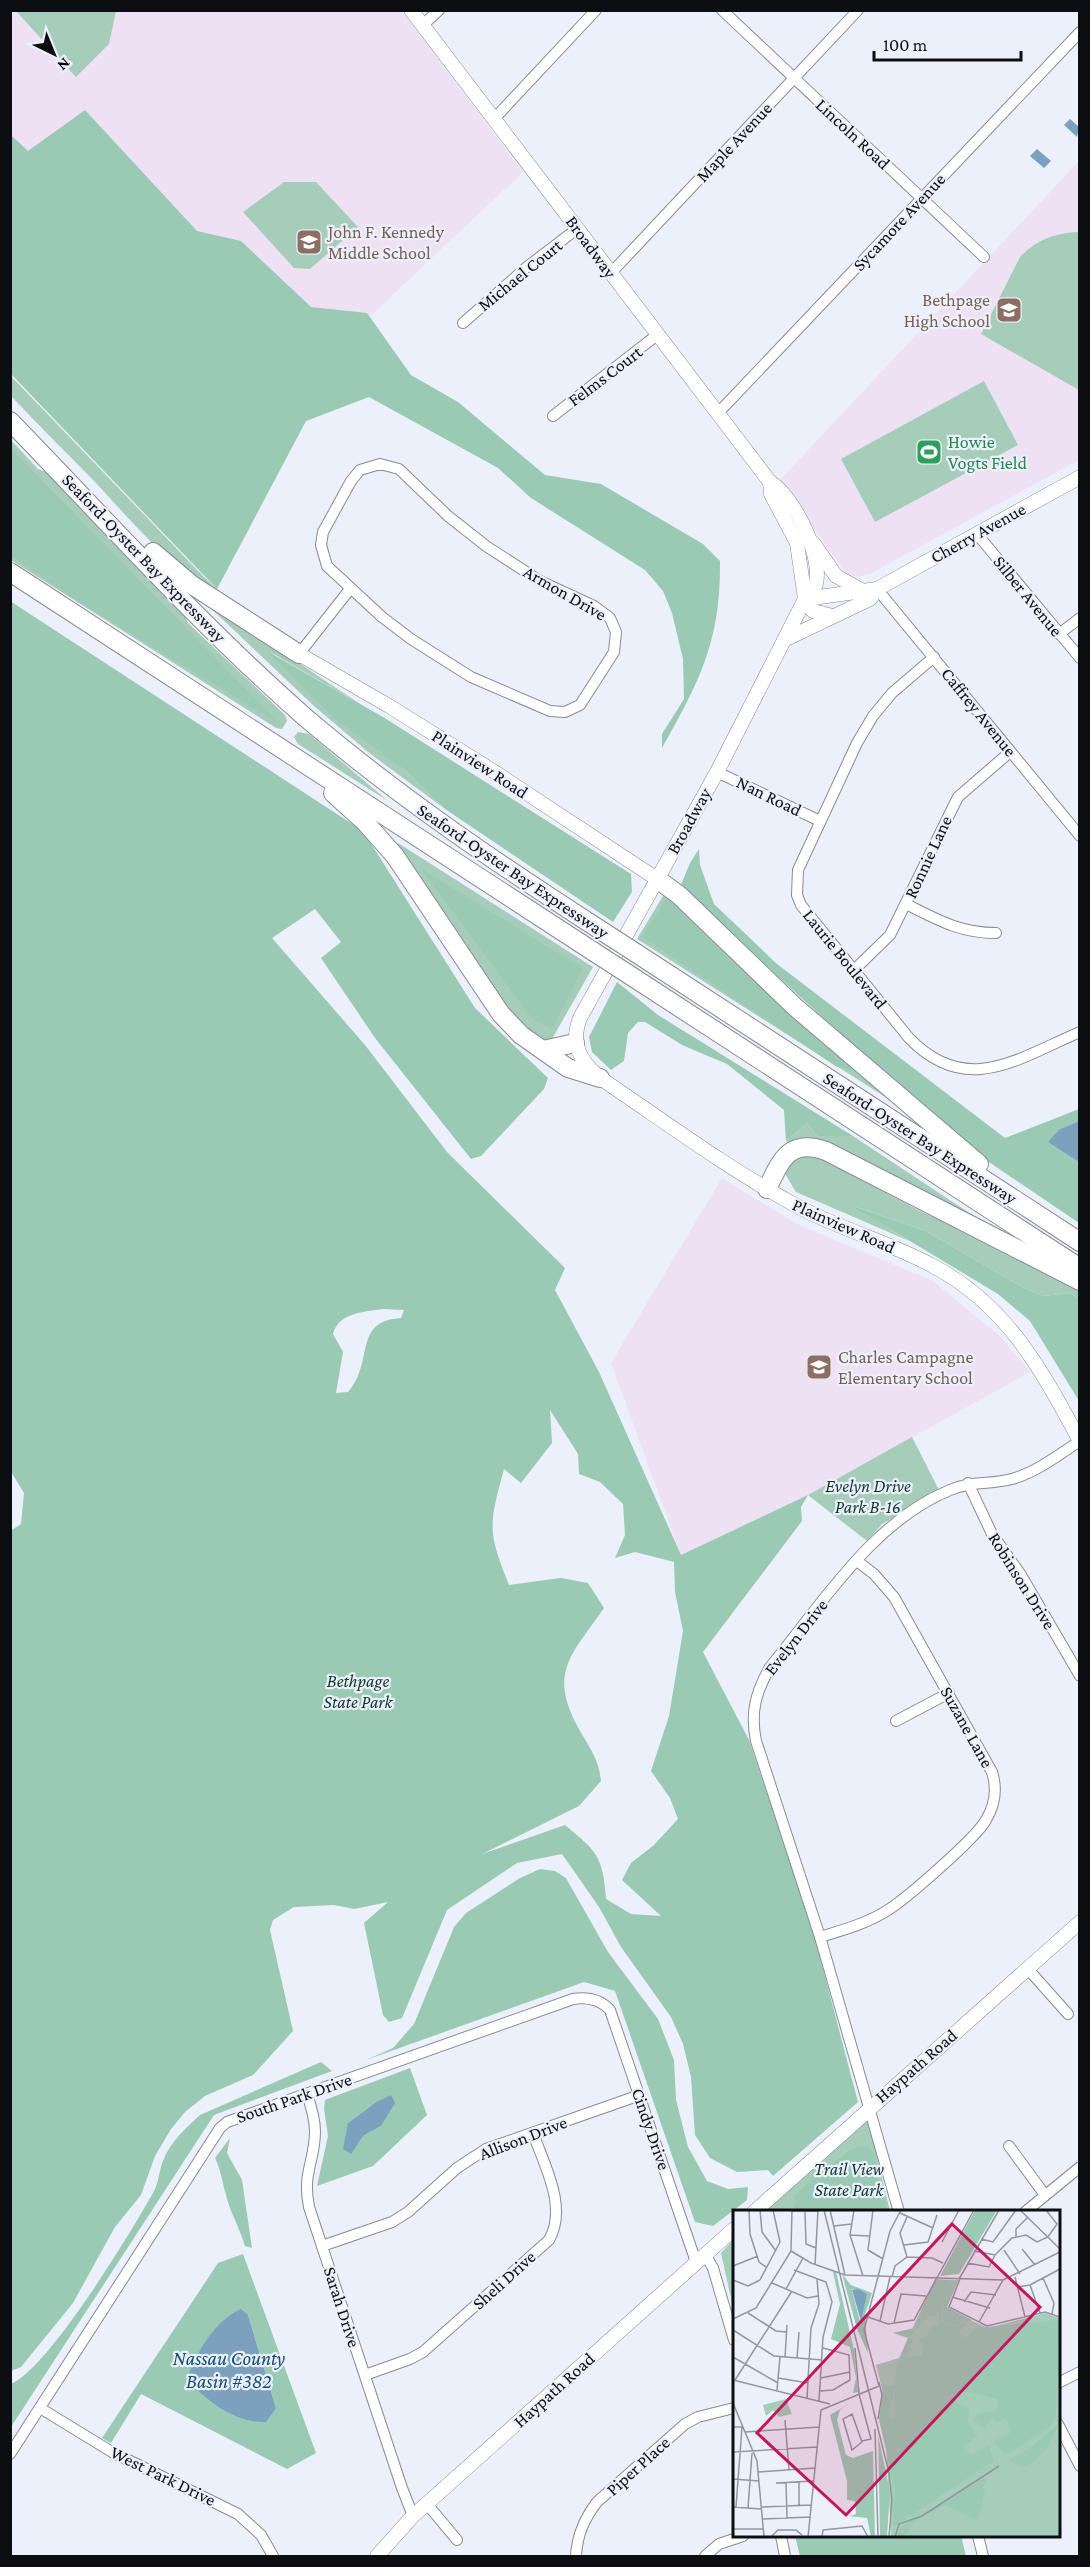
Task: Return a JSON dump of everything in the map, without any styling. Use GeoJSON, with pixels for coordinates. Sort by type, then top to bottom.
{"type":"FeatureCollection","features":[{"type":"Feature","properties":{"kind":"highway","name":"Seaford-Oyster Bay Expressway"},"geometry":{"type":"LineString","coordinates":[[10,421],[215,632],[333,741],[446,828],[1080,1242]]}},
{"type":"Feature","properties":{"kind":"highway"},"geometry":{"type":"LineString","coordinates":[[76,489],[192,585],[299,654]]}},
{"type":"Feature","properties":{"kind":"highway","name":"Seaford-Oyster Bay Expressway"},"geometry":{"type":"LineString","coordinates":[[10,572],[1080,1268]]}},
{"type":"Feature","properties":{"kind":"highway"},"geometry":{"type":"LineString","coordinates":[[279,747],[353,811],[385,844],[492,1004],[521,1035],[568,1068],[600,1078]]}},
{"type":"Feature","properties":{"kind":"highway"},"geometry":{"type":"LineString","coordinates":[[657,879],[679,895],[820,1029],[1050,1223]]}},
{"type":"Feature","properties":{"kind":"highway"},"geometry":{"type":"LineString","coordinates":[[543,1050],[575,1043]]}},
{"type":"Feature","properties":{"kind":"highway"},"geometry":{"type":"LineString","coordinates":[[767,1189],[786,1155],[798,1148],[812,1146],[826,1151],[1080,1281]]}},
{"type":"Feature","properties":{"kind":"main road","name":"Broadway"},"geometry":{"type":"LineString","coordinates":[[411,10],[770,482],[782,489],[810,539],[816,567],[815,588],[804,599],[717,772],[580,1018],[575,1043]]}},
{"type":"Feature","properties":{"kind":"main road","name":"Cherry Avenue"},"geometry":{"type":"LineString","coordinates":[[804,599],[877,589],[1080,477]]}},
{"type":"Feature","properties":{"kind":"main road","name":"Broadway"},"geometry":{"type":"LineString","coordinates":[[770,482],[771,494],[797,543],[804,599]]}},
{"type":"Feature","properties":{"kind":"main road"},"geometry":{"type":"LineString","coordinates":[[810,539],[836,576],[863,591]]}},
{"type":"Feature","properties":{"kind":"main road","name":"Cherry Avenue"},"geometry":{"type":"LineString","coordinates":[[784,640],[870,599],[877,589]]}},
{"type":"Feature","properties":{"kind":"main road"},"geometry":{"type":"LineString","coordinates":[[804,599],[813,611],[832,616]]}},
{"type":"Feature","properties":{"kind":"main road","name":"Plainview Road"},"geometry":{"type":"LineString","coordinates":[[299,654],[484,765],[657,879]]}},
{"type":"Feature","properties":{"kind":"main road","name":"Plainview Road"},"geometry":{"type":"LineString","coordinates":[[575,1043],[583,1061],[600,1078],[767,1189],[797,1207],[919,1259],[965,1286],[1018,1336],[1080,1441]]}},
{"type":"Feature","properties":{"kind":"main road","name":"Haypath Road"},"geometry":{"type":"LineString","coordinates":[[755,2210],[1080,1922]]}},
{"type":"Feature","properties":{"kind":"main road","name":"Haypath Road"},"geometry":{"type":"LineString","coordinates":[[377,2556],[413,2516],[733,2231]]}},
{"type":"Feature","properties":{"kind":"street"},"geometry":{"type":"LineString","coordinates":[[423,25],[439,10]]}},
{"type":"Feature","properties":{"kind":"street"},"geometry":{"type":"LineString","coordinates":[[494,119],[597,10]]}},
{"type":"Feature","properties":{"kind":"street","name":"Lincoln Road"},"geometry":{"type":"LineString","coordinates":[[722,10],[984,258]]}},
{"type":"Feature","properties":{"kind":"street","name":"Maple Avenue"},"geometry":{"type":"LineString","coordinates":[[610,274],[858,10]]}},
{"type":"Feature","properties":{"kind":"street","name":"Sycamore Avenue"},"geometry":{"type":"LineString","coordinates":[[719,412],[1080,32]]}},
{"type":"Feature","properties":{"kind":"street","name":"Michael Court"},"geometry":{"type":"LineString","coordinates":[[463,323],[526,267],[578,228]]}},
{"type":"Feature","properties":{"kind":"street","name":"Felms Court"},"geometry":{"type":"LineString","coordinates":[[553,416],[657,335]]}},
{"type":"Feature","properties":{"kind":"street","name":"Armon Drive"},"geometry":{"type":"LineString","coordinates":[[380,464],[399,469],[448,516],[486,546],[540,581],[604,612],[613,622],[617,639],[608,665],[583,702],[571,711],[550,711],[507,694],[448,664],[411,639],[350,589],[323,558],[321,546],[329,522],[351,481],[360,470],[380,464]]}},
{"type":"Feature","properties":{"kind":"street","name":"Silber Avenue"},"geometry":{"type":"LineString","coordinates":[[977,534],[1080,658]]}},
{"type":"Feature","properties":{"kind":"street"},"geometry":{"type":"LineString","coordinates":[[299,654],[350,589]]}},
{"type":"Feature","properties":{"kind":"street","name":"Caffrey Avenue"},"geometry":{"type":"LineString","coordinates":[[877,589],[1080,837]]}},
{"type":"Feature","properties":{"kind":"street"},"geometry":{"type":"LineString","coordinates":[[1059,634],[1080,618]]}},
{"type":"Feature","properties":{"kind":"street","name":"Laurie Boulevard"},"geometry":{"type":"LineString","coordinates":[[934,657],[892,693],[873,716],[798,870],[797,895],[805,912],[923,1052],[947,1066],[963,1069],[989,1069],[1080,1032]]}},
{"type":"Feature","properties":{"kind":"street","name":"Ronnie Lane"},"geometry":{"type":"LineString","coordinates":[[854,970],[890,935],[958,797],[1010,752]]}},
{"type":"Feature","properties":{"kind":"street","name":"Nan Road"},"geometry":{"type":"LineString","coordinates":[[717,772],[820,821]]}},
{"type":"Feature","properties":{"kind":"street"},"geometry":{"type":"LineString","coordinates":[[906,904],[970,933],[996,933]]}},
{"type":"Feature","properties":{"kind":"street","name":"Evelyn Drive"},"geometry":{"type":"LineString","coordinates":[[899,2210],[871,2106],[820,1937],[756,1741],[753,1708],[758,1687],[770,1667],[875,1539],[897,1521],[948,1490],[968,1483],[1015,1478],[1040,1466],[1080,1441]]}},
{"type":"Feature","properties":{"kind":"street","name":"Robinson Drive"},"geometry":{"type":"LineString","coordinates":[[968,1483],[992,1534],[1022,1575],[1080,1676]]}},
{"type":"Feature","properties":{"kind":"street","name":"Suzane Lane"},"geometry":{"type":"LineString","coordinates":[[820,1937],[861,1924],[889,1910],[956,1852],[987,1820],[995,1793],[992,1772],[894,1597],[874,1574],[857,1561]]}},
{"type":"Feature","properties":{"kind":"street"},"geometry":{"type":"LineString","coordinates":[[896,1721],[949,1693]]}},
{"type":"Feature","properties":{"kind":"street"},"geometry":{"type":"LineString","coordinates":[[1027,1968],[1068,2014]]}},
{"type":"Feature","properties":{"kind":"street","name":"South Park Drive"},"geometry":{"type":"LineString","coordinates":[[10,2454],[220,2128],[234,2118],[573,1999],[584,1997],[599,2001]]}},
{"type":"Feature","properties":{"kind":"street","name":"Cindy Drive"},"geometry":{"type":"LineString","coordinates":[[599,2001],[610,2010],[701,2258],[716,2277],[733,2333]]}},
{"type":"Feature","properties":{"kind":"street","name":"Sarah Drive"},"geometry":{"type":"LineString","coordinates":[[307,2094],[315,2132],[305,2188],[322,2246],[413,2516]]}},
{"type":"Feature","properties":{"kind":"street","name":"Allison Drive"},"geometry":{"type":"LineString","coordinates":[[322,2246],[392,2222],[471,2157],[486,2149],[640,2095]]}},
{"type":"Feature","properties":{"kind":"street","name":"Sheli Drive"},"geometry":{"type":"LineString","coordinates":[[365,2375],[410,2360],[423,2352],[549,2240],[556,2224],[557,2208],[533,2133]]}},
{"type":"Feature","properties":{"kind":"street"},"geometry":{"type":"LineString","coordinates":[[1009,2146],[1045,2195]]}},
{"type":"Feature","properties":{"kind":"street"},"geometry":{"type":"LineString","coordinates":[[1026,2210],[1080,2167]]}},
{"type":"Feature","properties":{"kind":"street"},"geometry":{"type":"LineString","coordinates":[[1060,2382],[1080,2372]]}},
{"type":"Feature","properties":{"kind":"street","name":"West Park Drive"},"geometry":{"type":"LineString","coordinates":[[40,2408],[112,2452],[238,2514],[261,2535],[272,2556]]}},
{"type":"Feature","properties":{"kind":"street","name":"Piper Place"},"geometry":{"type":"LineString","coordinates":[[576,2556],[579,2533],[597,2502],[685,2424],[698,2417],[733,2408]]}},
{"type":"Feature","properties":{"kind":"street"},"geometry":{"type":"LineString","coordinates":[[1060,2426],[1080,2466]]}},
{"type":"Feature","properties":{"kind":"street"},"geometry":{"type":"LineString","coordinates":[[427,2504],[456,2540]]}},
{"type":"Feature","properties":{"kind":"street"},"geometry":{"type":"LineString","coordinates":[[705,2556],[719,2544],[738,2537]]}},
{"type":"Feature","properties":{"kind":"street"},"geometry":{"type":"LineString","coordinates":[[781,2537],[785,2556]]}},
{"type":"Feature","properties":{"kind":"street"},"geometry":{"type":"LineString","coordinates":[[978,2537],[983,2556]]}},
{"type":"Feature","properties":{"kind":"shaded area","name":"John F. Kennedy Middle School"},"geometry":{"type":"Polygon","coordinates":[[[10,11],[402,11],[523,172],[351,334],[11,164],[10,11]]]}},
{"type":"Feature","properties":{"kind":"shaded area","name":"Bethpage High School"},"geometry":{"type":"Polygon","coordinates":[[[1079,161],[1079,460],[870,574],[856,577],[846,574],[779,481],[1079,161]]]}},
{"type":"Feature","properties":{"kind":"shaded area","name":"Charles Campagne Elementary School"},"geometry":{"type":"Polygon","coordinates":[[[722,1178],[797,1224],[933,1281],[1002,1338],[1030,1372],[808,1495],[681,1555],[611,1363],[722,1178]]]}},
{"type":"Feature","properties":{"kind":"green space"},"geometry":{"type":"Polygon","coordinates":[[[116,10],[109,44],[76,77],[16,11],[116,10]]]}},
{"type":"Feature","properties":{"kind":"green space"},"geometry":{"type":"Polygon","coordinates":[[[85,110],[197,231],[241,241],[311,307],[367,313],[411,375],[458,402],[545,475],[601,484],[703,544],[720,561],[717,614],[706,659],[687,702],[662,748],[662,734],[684,699],[683,659],[672,613],[663,591],[645,570],[531,498],[498,468],[369,397],[306,421],[217,589],[11,374],[11,135],[28,151],[85,110]]]}},
{"type":"Feature","properties":{"kind":"green space"},"geometry":{"type":"Polygon","coordinates":[[[284,182],[316,182],[358,227],[310,269],[294,268],[243,212],[284,182]]]}},
{"type":"Feature","properties":{"kind":"green space"},"geometry":{"type":"Polygon","coordinates":[[[1080,232],[1079,390],[981,334],[1020,257],[1047,238],[1080,232]]]}},
{"type":"Feature","properties":{"kind":"green space"},"geometry":{"type":"Polygon","coordinates":[[[10,375],[217,589],[187,574],[152,543],[11,396],[10,375]]]}},
{"type":"Feature","properties":{"kind":"green space","name":"Howie Vogts Field"},"geometry":{"type":"Polygon","coordinates":[[[984,381],[1018,445],[875,522],[841,459],[984,381]]]}},
{"type":"Feature","properties":{"kind":"green space"},"geometry":{"type":"Polygon","coordinates":[[[10,439],[38,469],[46,472],[185,616],[188,623],[285,715],[287,721],[282,729],[276,728],[11,560],[10,439]]]}},
{"type":"Feature","properties":{"kind":"green space"},"geometry":{"type":"Polygon","coordinates":[[[10,449],[281,725],[80,603],[11,556],[10,449]]]}},
{"type":"Feature","properties":{"kind":"green space"},"geometry":{"type":"Polygon","coordinates":[[[201,599],[362,705],[270,652],[405,770],[445,809],[368,752],[314,706],[201,599]]]}},
{"type":"Feature","properties":{"kind":"green space","name":"Bethpage State Park"},"geometry":{"type":"Polygon","coordinates":[[[10,601],[363,831],[475,1008],[548,1078],[544,1089],[481,1156],[471,1159],[375,1038],[321,958],[341,942],[315,909],[272,938],[365,1045],[447,1152],[565,1268],[555,1290],[599,1372],[681,1555],[808,1495],[801,1507],[802,1521],[703,1652],[749,1740],[812,1927],[858,2102],[773,2176],[768,2170],[737,2172],[710,2158],[695,2135],[691,2077],[683,2044],[671,2017],[621,1947],[599,1907],[562,1854],[517,1863],[447,1910],[402,2018],[389,2022],[383,2015],[364,1923],[388,1902],[354,1909],[334,1905],[294,1907],[273,1920],[270,1930],[293,2031],[253,2075],[205,2096],[185,2112],[171,2129],[155,2156],[141,2195],[115,2227],[73,2303],[21,2367],[11,2371],[10,1531],[21,1524],[24,1493],[10,1470],[10,601]],[[383,1309],[353,1314],[346,1317],[336,1327],[333,1334],[343,1352],[336,1393],[348,1392],[356,1380],[366,1345],[376,1327],[386,1321],[401,1318],[404,1310],[383,1309]],[[550,1410],[552,1443],[521,1483],[504,1469],[493,1516],[494,1539],[509,1585],[561,1578],[588,1583],[604,1608],[573,1653],[564,1679],[570,1711],[596,1760],[601,1781],[579,1806],[482,1854],[565,1825],[596,1856],[603,1873],[606,1899],[631,1914],[661,1916],[622,1880],[631,1863],[654,1845],[678,1819],[670,1798],[651,1771],[669,1716],[683,1631],[675,1592],[674,1562],[635,1552],[615,1558],[625,1535],[623,1504],[600,1482],[579,1474],[578,1454],[550,1410]]]}},
{"type":"Feature","properties":{"kind":"green space"},"geometry":{"type":"Polygon","coordinates":[[[267,651],[383,717],[631,874],[632,892],[613,922],[445,809],[405,770],[335,719],[267,651]]]}},
{"type":"Feature","properties":{"kind":"green space"},"geometry":{"type":"Polygon","coordinates":[[[298,732],[309,734],[388,801],[298,744],[294,737],[298,732]]]}},
{"type":"Feature","properties":{"kind":"green space"},"geometry":{"type":"Polygon","coordinates":[[[398,843],[593,967],[552,1039],[546,1045],[530,1034],[503,1006],[394,845],[398,843]]]}},
{"type":"Feature","properties":{"kind":"green space"},"geometry":{"type":"Polygon","coordinates":[[[699,849],[700,865],[714,904],[777,964],[1005,1138],[1079,1109],[1079,1121],[1060,1129],[1066,1153],[1079,1162],[1079,1223],[958,1141],[680,887],[699,849]]]}},
{"type":"Feature","properties":{"kind":"green space"},"geometry":{"type":"Polygon","coordinates":[[[421,869],[583,968],[552,1029],[533,1020],[421,869]]]}},
{"type":"Feature","properties":{"kind":"green space"},"geometry":{"type":"Polygon","coordinates":[[[666,891],[890,1100],[637,939],[666,891]]]}},
{"type":"Feature","properties":{"kind":"green space"},"geometry":{"type":"Polygon","coordinates":[[[667,898],[740,970],[856,1070],[837,1067],[642,937],[667,898]]]}},
{"type":"Feature","properties":{"kind":"green space"},"geometry":{"type":"Polygon","coordinates":[[[617,982],[658,1015],[853,1136],[817,1136],[807,1123],[786,1141],[784,1110],[727,1064],[682,1045],[645,1022],[638,1022],[628,1033],[624,1061],[611,1070],[592,1052],[589,1037],[617,982]]]}},
{"type":"Feature","properties":{"kind":"green space"},"geometry":{"type":"Polygon","coordinates":[[[807,1123],[817,1136],[853,1136],[992,1228],[786,1141],[807,1123]]]}},
{"type":"Feature","properties":{"kind":"green space"},"geometry":{"type":"Polygon","coordinates":[[[800,1156],[818,1157],[920,1211],[1006,1249],[1079,1288],[1079,1299],[1070,1293],[1043,1296],[1022,1287],[926,1231],[853,1206],[909,1241],[796,1192],[784,1172],[788,1163],[800,1156]]]}},
{"type":"Feature","properties":{"kind":"green space"},"geometry":{"type":"Polygon","coordinates":[[[850,1205],[926,1231],[1022,1287],[1043,1296],[1070,1293],[1079,1299],[1079,1401],[1030,1321],[998,1294],[850,1205]]]}},
{"type":"Feature","properties":{"kind":"green space","name":"Evelyn Drive Park B-16"},"geometry":{"type":"Polygon","coordinates":[[[912,1437],[940,1492],[882,1524],[867,1541],[808,1495],[912,1437]]]}},
{"type":"Feature","properties":{"kind":"green space"},"geometry":{"type":"Polygon","coordinates":[[[540,1869],[555,1871],[566,1878],[608,1952],[658,2019],[674,2060],[676,2100],[688,2147],[707,2181],[728,2189],[748,2187],[747,2200],[713,2226],[695,2222],[615,1991],[584,1982],[366,2060],[393,2048],[414,2024],[454,1927],[466,1913],[520,1878],[540,1869]]]}},
{"type":"Feature","properties":{"kind":"green space"},"geometry":{"type":"Polygon","coordinates":[[[321,2062],[332,2071],[214,2115],[11,2427],[11,2384],[27,2373],[46,2353],[88,2297],[154,2191],[166,2154],[179,2136],[200,2115],[321,2062]]]}},
{"type":"Feature","properties":{"kind":"green space"},"geometry":{"type":"Polygon","coordinates":[[[410,2068],[427,2115],[373,2166],[317,2186],[328,2136],[325,2100],[410,2068]],[[376,2102],[348,2123],[363,2136],[381,2126],[376,2102]]]}},
{"type":"Feature","properties":{"kind":"green space","name":"Trail View State Park"},"geometry":{"type":"Polygon","coordinates":[[[868,2120],[890,2210],[767,2210],[868,2120]]]}},
{"type":"Feature","properties":{"kind":"green space"},"geometry":{"type":"Polygon","coordinates":[[[230,2138],[227,2153],[242,2180],[252,2248],[245,2246],[228,2202],[215,2158],[230,2138]]]}},
{"type":"Feature","properties":{"kind":"green space","name":"Trail View State Park"},"geometry":{"type":"Polygon","coordinates":[[[860,2146],[869,2148],[873,2153],[887,2210],[792,2210],[797,2202],[793,2196],[850,2150],[860,2146]]]}},
{"type":"Feature","properties":{"kind":"green space"},"geometry":{"type":"Polygon","coordinates":[[[733,2240],[733,2307],[721,2253],[733,2240]]]}},
{"type":"Feature","properties":{"kind":"green space"},"geometry":{"type":"Polygon","coordinates":[[[243,2254],[316,2453],[287,2469],[141,2394],[111,2443],[102,2438],[218,2263],[243,2254]],[[248,2315],[207,2340],[187,2378],[276,2408],[248,2315]]]}},
{"type":"Feature","properties":{"kind":"green space"},"geometry":{"type":"Polygon","coordinates":[[[795,2537],[961,2537],[966,2556],[800,2556],[795,2537]]]}},
{"type":"Feature","properties":{"kind":"water"},"geometry":{"type":"Polygon","coordinates":[[[1070,119],[1079,127],[1077,137],[1064,125],[1070,119]]]}},
{"type":"Feature","properties":{"kind":"water"},"geometry":{"type":"Polygon","coordinates":[[[1037,149],[1051,161],[1044,168],[1030,156],[1037,149]]]}},
{"type":"Feature","properties":{"kind":"water"},"geometry":{"type":"Polygon","coordinates":[[[1079,1121],[1079,1162],[1048,1142],[1060,1129],[1079,1121]]]}},
{"type":"Feature","properties":{"kind":"water"},"geometry":{"type":"Polygon","coordinates":[[[391,2095],[395,2103],[381,2126],[363,2136],[351,2154],[343,2149],[348,2123],[376,2102],[391,2095]]]}},
{"type":"Feature","properties":{"kind":"water","name":"Nassau County Basin #382"},"geometry":{"type":"Polygon","coordinates":[[[241,2309],[248,2315],[276,2408],[266,2422],[244,2419],[222,2409],[203,2395],[187,2378],[196,2358],[215,2329],[222,2321],[241,2309]]]}},
{"type":"Feature","properties":{"kind":"place","name":"John F. Kennedy Middle School"},"geometry":{"type":"Point","coordinates":[309,242]}},
{"type":"Feature","properties":{"kind":"place","name":"Bethpage High School"},"geometry":{"type":"Point","coordinates":[1009,310]}},
{"type":"Feature","properties":{"kind":"place","name":"Howie Vogts Field"},"geometry":{"type":"Point","coordinates":[929,452]}},
{"type":"Feature","properties":{"kind":"place","name":"Charles Campagne Elementary School"},"geometry":{"type":"Point","coordinates":[819,1367]}}]}
